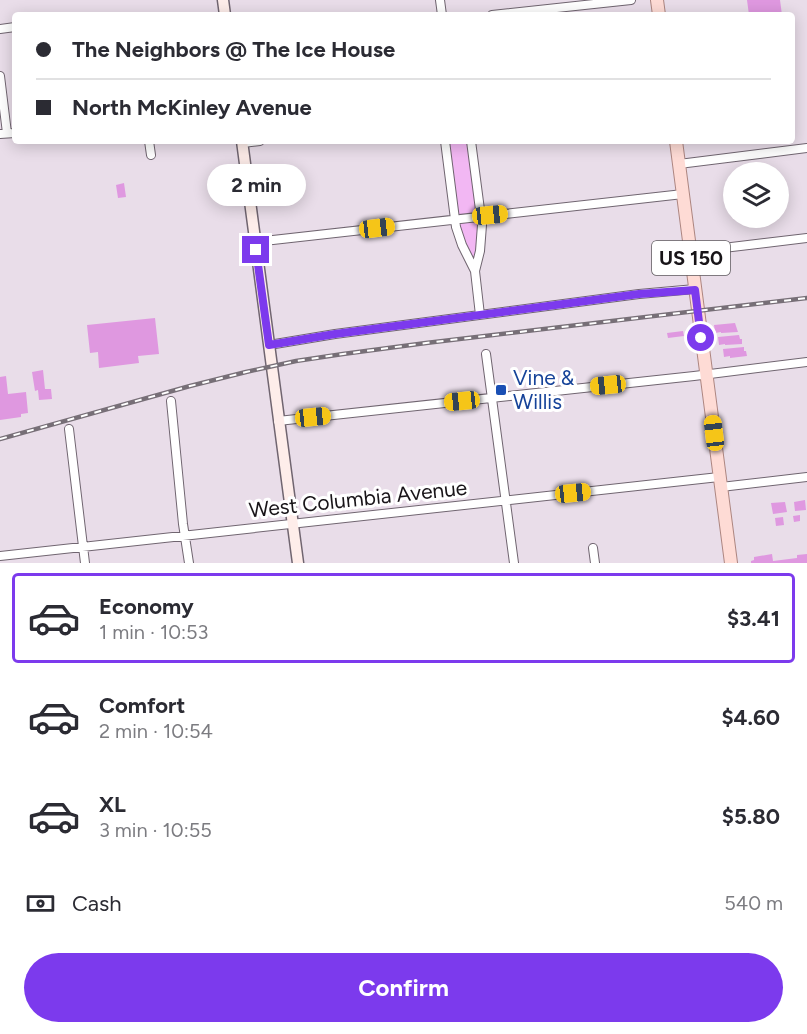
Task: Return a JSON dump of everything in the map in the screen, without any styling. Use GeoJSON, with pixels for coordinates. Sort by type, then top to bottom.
{"type":"FeatureCollection","features":[{"type":"Feature","properties":{"kind":"main road","name":"US 150"},"geometry":{"type":"LineString","coordinates":[[676,144],[731,563]]}},
{"type":"Feature","properties":{"kind":"street"},"geometry":{"type":"LineString","coordinates":[[520,12],[631,0]]}},
{"type":"Feature","properties":{"kind":"street"},"geometry":{"type":"LineString","coordinates":[[0,76],[8,133]]}},
{"type":"Feature","properties":{"kind":"street"},"geometry":{"type":"LineString","coordinates":[[149,144],[151,155]]}},
{"type":"Feature","properties":{"kind":"street"},"geometry":{"type":"LineString","coordinates":[[242,144],[297,563]]}},
{"type":"Feature","properties":{"kind":"street"},"geometry":{"type":"LineString","coordinates":[[445,144],[455,219],[459,237],[475,270],[480,315]]}},
{"type":"Feature","properties":{"kind":"street"},"geometry":{"type":"LineString","coordinates":[[471,144],[482,225],[480,251],[475,270]]}},
{"type":"Feature","properties":{"kind":"street"},"geometry":{"type":"LineString","coordinates":[[679,164],[807,148]]}},
{"type":"Feature","properties":{"kind":"street"},"geometry":{"type":"LineString","coordinates":[[255,242],[682,194]]}},
{"type":"Feature","properties":{"kind":"street"},"geometry":{"type":"LineString","coordinates":[[690,252],[807,238]]}},
{"type":"Feature","properties":{"kind":"street"},"geometry":{"type":"LineString","coordinates":[[269,345],[335,334],[639,294],[695,290]]}},
{"type":"Feature","properties":{"kind":"street"},"geometry":{"type":"LineString","coordinates":[[486,354],[514,563]]}},
{"type":"Feature","properties":{"kind":"street"},"geometry":{"type":"LineString","coordinates":[[278,421],[807,362]]}},
{"type":"Feature","properties":{"kind":"street"},"geometry":{"type":"LineString","coordinates":[[171,401],[189,563]]}},
{"type":"Feature","properties":{"kind":"street"},"geometry":{"type":"LineString","coordinates":[[69,429],[86,563]]}},
{"type":"Feature","properties":{"kind":"street","name":"West Columbia Avenue"},"geometry":{"type":"LineString","coordinates":[[0,556],[506,500],[807,477]]}},
{"type":"Feature","properties":{"kind":"street"},"geometry":{"type":"LineString","coordinates":[[593,548],[595,563]]}},
{"type":"Feature","properties":{"kind":"shaded area"},"geometry":{"type":"Polygon","coordinates":[[[448,144],[468,144],[479,228],[476,256],[471,255],[461,232],[448,144]]]}},
{"type":"Feature","properties":{"kind":"building"},"geometry":{"type":"Polygon","coordinates":[[[747,0],[780,0],[782,12],[749,12],[747,0]]]}},
{"type":"Feature","properties":{"kind":"building"},"geometry":{"type":"Polygon","coordinates":[[[124,183],[126,197],[118,198],[116,185],[124,183]]]}},
{"type":"Feature","properties":{"kind":"building"},"geometry":{"type":"Polygon","coordinates":[[[155,318],[159,354],[138,356],[139,363],[99,368],[98,352],[90,353],[87,325],[155,318]]]}},
{"type":"Feature","properties":{"kind":"building"},"geometry":{"type":"Polygon","coordinates":[[[735,323],[738,332],[715,333],[714,325],[735,323]]]}},
{"type":"Feature","properties":{"kind":"building"},"geometry":{"type":"Polygon","coordinates":[[[683,331],[684,336],[668,338],[667,333],[683,331]]]}},
{"type":"Feature","properties":{"kind":"building"},"geometry":{"type":"Polygon","coordinates":[[[739,335],[742,344],[719,345],[718,337],[739,335]]]}},
{"type":"Feature","properties":{"kind":"building"},"geometry":{"type":"Polygon","coordinates":[[[744,347],[747,356],[724,357],[723,349],[744,347]]]}},
{"type":"Feature","properties":{"kind":"building"},"geometry":{"type":"Polygon","coordinates":[[[43,370],[45,389],[51,389],[52,399],[39,400],[38,390],[35,391],[32,372],[43,370]]]}},
{"type":"Feature","properties":{"kind":"building"},"geometry":{"type":"Polygon","coordinates":[[[6,376],[8,394],[26,392],[28,413],[21,414],[21,417],[0,420],[0,377],[6,376]]]}},
{"type":"Feature","properties":{"kind":"building"},"geometry":{"type":"Polygon","coordinates":[[[805,500],[806,510],[795,511],[794,502],[805,500]]]}},
{"type":"Feature","properties":{"kind":"building"},"geometry":{"type":"Polygon","coordinates":[[[785,502],[787,512],[773,514],[771,503],[785,502]]]}},
{"type":"Feature","properties":{"kind":"building"},"geometry":{"type":"Polygon","coordinates":[[[800,515],[800,521],[794,522],[793,516],[800,515]]]}},
{"type":"Feature","properties":{"kind":"building"},"geometry":{"type":"Polygon","coordinates":[[[783,517],[784,525],[776,526],[775,518],[783,517]]]}},
{"type":"Feature","properties":{"kind":"building"},"geometry":{"type":"Polygon","coordinates":[[[772,554],[773,561],[797,558],[797,555],[807,554],[807,563],[751,563],[754,557],[772,554]]]}},
{"type":"Feature","properties":{"kind":"railway"},"geometry":{"type":"LineString","coordinates":[[0,439],[190,386],[296,361],[426,343],[807,298]]}},
{"type":"Feature","properties":{"kind":"place","name":"Vine & Willis"},"geometry":{"type":"Point","coordinates":[501,390]}},
{"type":"Feature","properties":{"kind":"route"},"geometry":{"type":"LineString","coordinates":[[256,250],[269,345],[335,334],[639,294],[695,290],[701,338]]}}]}
